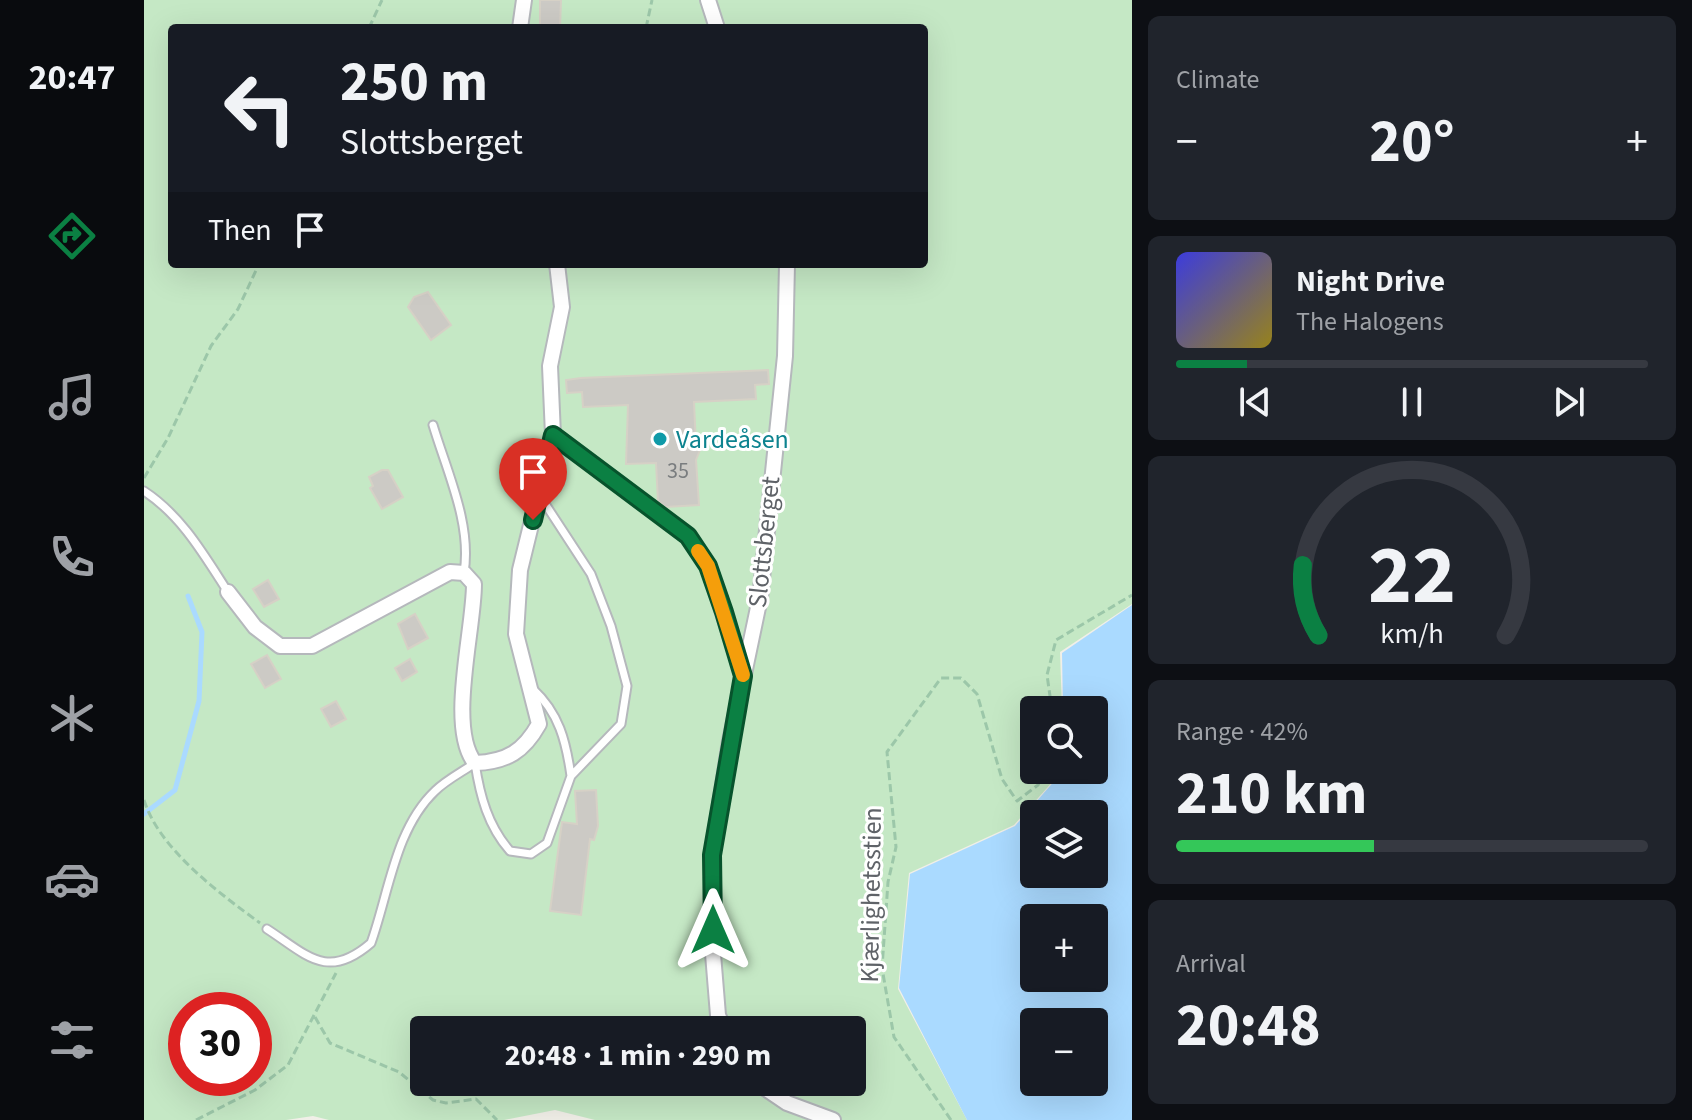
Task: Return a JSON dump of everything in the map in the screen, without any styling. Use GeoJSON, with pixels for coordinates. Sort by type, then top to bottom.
{"type":"FeatureCollection","features":[{"type":"Feature","properties":{"kind":"street"},"geometry":{"type":"LineString","coordinates":[[521,24],[524,0]]}},
{"type":"Feature","properties":{"kind":"street"},"geometry":{"type":"LineString","coordinates":[[708,0],[716,24]]}},
{"type":"Feature","properties":{"kind":"street"},"geometry":{"type":"LineString","coordinates":[[228,592],[255,627],[280,646],[312,646],[450,572],[464,573],[474,584],[462,727],[468,755],[475,763],[497,763],[518,752],[539,724],[516,634],[517,608],[520,570],[553,435],[550,366],[562,307],[557,268]]}},
{"type":"Feature","properties":{"kind":"street","name":"Slottsberget"},"geometry":{"type":"LineString","coordinates":[[718,1016],[713,954],[712,855],[760,598],[785,356],[787,268]]}},
{"type":"Feature","properties":{"kind":"street","name":"Slottsberget"},"geometry":{"type":"LineString","coordinates":[[553,435],[688,536],[708,566],[743,676]]}},
{"type":"Feature","properties":{"kind":"street"},"geometry":{"type":"LineString","coordinates":[[777,1096],[833,1120]]}},
{"type":"Feature","properties":{"kind":"lane"},"geometry":{"type":"LineString","coordinates":[[433,425],[464,530],[467,553],[464,573]]}},
{"type":"Feature","properties":{"kind":"lane"},"geometry":{"type":"LineString","coordinates":[[144,491],[162,503],[191,535],[228,592]]}},
{"type":"Feature","properties":{"kind":"lane"},"geometry":{"type":"LineString","coordinates":[[267,929],[314,960],[342,963],[371,943],[406,831],[419,809],[436,790],[475,763],[485,807],[496,835],[510,851],[531,854],[547,843],[571,776],[621,724],[627,686],[611,626],[591,574],[540,495]]}},
{"type":"Feature","properties":{"kind":"lane"},"geometry":{"type":"LineString","coordinates":[[529,684],[549,704],[559,723],[571,776]]}},
{"type":"Feature","properties":{"kind":"path"},"geometry":{"type":"LineString","coordinates":[[371,24],[382,0]]}},
{"type":"Feature","properties":{"kind":"path"},"geometry":{"type":"LineString","coordinates":[[647,24],[652,0]]}},
{"type":"Feature","properties":{"kind":"path"},"geometry":{"type":"LineString","coordinates":[[144,478],[168,438],[211,346],[238,309],[257,268]]}},
{"type":"Feature","properties":{"kind":"path"},"geometry":{"type":"LineString","coordinates":[[1050,696],[1047,675],[1056,640],[1132,595]]}},
{"type":"Feature","properties":{"kind":"path","name":"Kjærlighetsstien"},"geometry":{"type":"LineString","coordinates":[[951,1120],[894,1037],[882,968],[888,882],[896,847],[887,752],[941,678],[961,678],[977,694],[1002,779],[1017,801],[1039,784]]}},
{"type":"Feature","properties":{"kind":"path"},"geometry":{"type":"LineString","coordinates":[[144,800],[158,834],[228,899],[267,929]]}},
{"type":"Feature","properties":{"kind":"path"},"geometry":{"type":"LineString","coordinates":[[196,1120],[275,1078],[288,1065],[342,963]]}},
{"type":"Feature","properties":{"kind":"path"},"geometry":{"type":"LineString","coordinates":[[315,1017],[330,1043],[399,1072],[433,1100],[446,1103],[476,1099],[497,1120]]}},
{"type":"Feature","properties":{"kind":"green space"},"geometry":{"type":"Polygon","coordinates":[[[144,0],[1132,0],[1132,604],[1060,652],[1062,696],[1020,696],[1020,784],[1051,784],[1036,800],[1020,800],[1020,818],[1014,825],[909,873],[898,989],[967,1120],[595,1120],[555,1110],[504,1120],[329,1120],[313,1116],[286,1120],[144,1120],[144,0]]]}},
{"type":"Feature","properties":{"kind":"water"},"geometry":{"type":"Polygon","coordinates":[[[1132,605],[1132,1120],[967,1120],[899,988],[910,874],[1015,826],[1020,820],[1020,888],[1108,888],[1108,800],[1038,800],[1052,784],[1108,784],[1108,696],[1063,696],[1062,653],[1132,605]]]}},
{"type":"Feature","properties":{"kind":"building"},"geometry":{"type":"Polygon","coordinates":[[[540,0],[561,0],[560,24],[540,24],[540,0]]]}},
{"type":"Feature","properties":{"kind":"building"},"geometry":{"type":"Polygon","coordinates":[[[428,292],[451,325],[431,340],[408,307],[414,297],[428,292]]]}},
{"type":"Feature","properties":{"kind":"building","name":"Vardeåsen"},"geometry":{"type":"Polygon","coordinates":[[[768,370],[769,384],[755,385],[756,399],[694,402],[696,446],[700,450],[696,460],[699,505],[665,507],[658,501],[656,463],[626,464],[628,405],[583,407],[582,392],[567,393],[566,380],[581,378],[768,370]]]}},
{"type":"Feature","properties":{"kind":"building"},"geometry":{"type":"Polygon","coordinates":[[[388,470],[403,497],[382,509],[370,488],[373,486],[369,477],[388,470]]]}},
{"type":"Feature","properties":{"kind":"building"},"geometry":{"type":"Polygon","coordinates":[[[268,580],[279,599],[264,607],[253,589],[268,580]]]}},
{"type":"Feature","properties":{"kind":"building"},"geometry":{"type":"Polygon","coordinates":[[[415,614],[428,638],[408,649],[398,624],[415,614]]]}},
{"type":"Feature","properties":{"kind":"building"},"geometry":{"type":"Polygon","coordinates":[[[267,655],[281,679],[265,688],[251,664],[267,655]]]}},
{"type":"Feature","properties":{"kind":"building"},"geometry":{"type":"Polygon","coordinates":[[[410,659],[417,672],[402,681],[395,668],[410,659]]]}},
{"type":"Feature","properties":{"kind":"building"},"geometry":{"type":"Polygon","coordinates":[[[336,701],[346,719],[331,727],[321,709],[336,701]]]}},
{"type":"Feature","properties":{"kind":"building"},"geometry":{"type":"Polygon","coordinates":[[[596,790],[598,826],[594,840],[590,839],[581,915],[550,911],[562,822],[577,824],[575,791],[596,790]]]}},
{"type":"Feature","properties":{"kind":"waterway"},"geometry":{"type":"LineString","coordinates":[[144,814],[175,790],[199,701],[202,632],[188,596]]}},
{"type":"Feature","properties":{"kind":"slow traffic"},"geometry":{"type":"LineString","coordinates":[[698,551],[708,566],[743,675]]}},
{"type":"Feature","properties":{"kind":"place","name":"Vardeåsen"},"geometry":{"type":"Point","coordinates":[660,439]}},
{"type":"Feature","properties":{"kind":"route"},"geometry":{"type":"LineString","coordinates":[[533,520],[553,435],[643,499],[688,536],[708,566],[743,676],[712,855],[713,930]]}}]}
